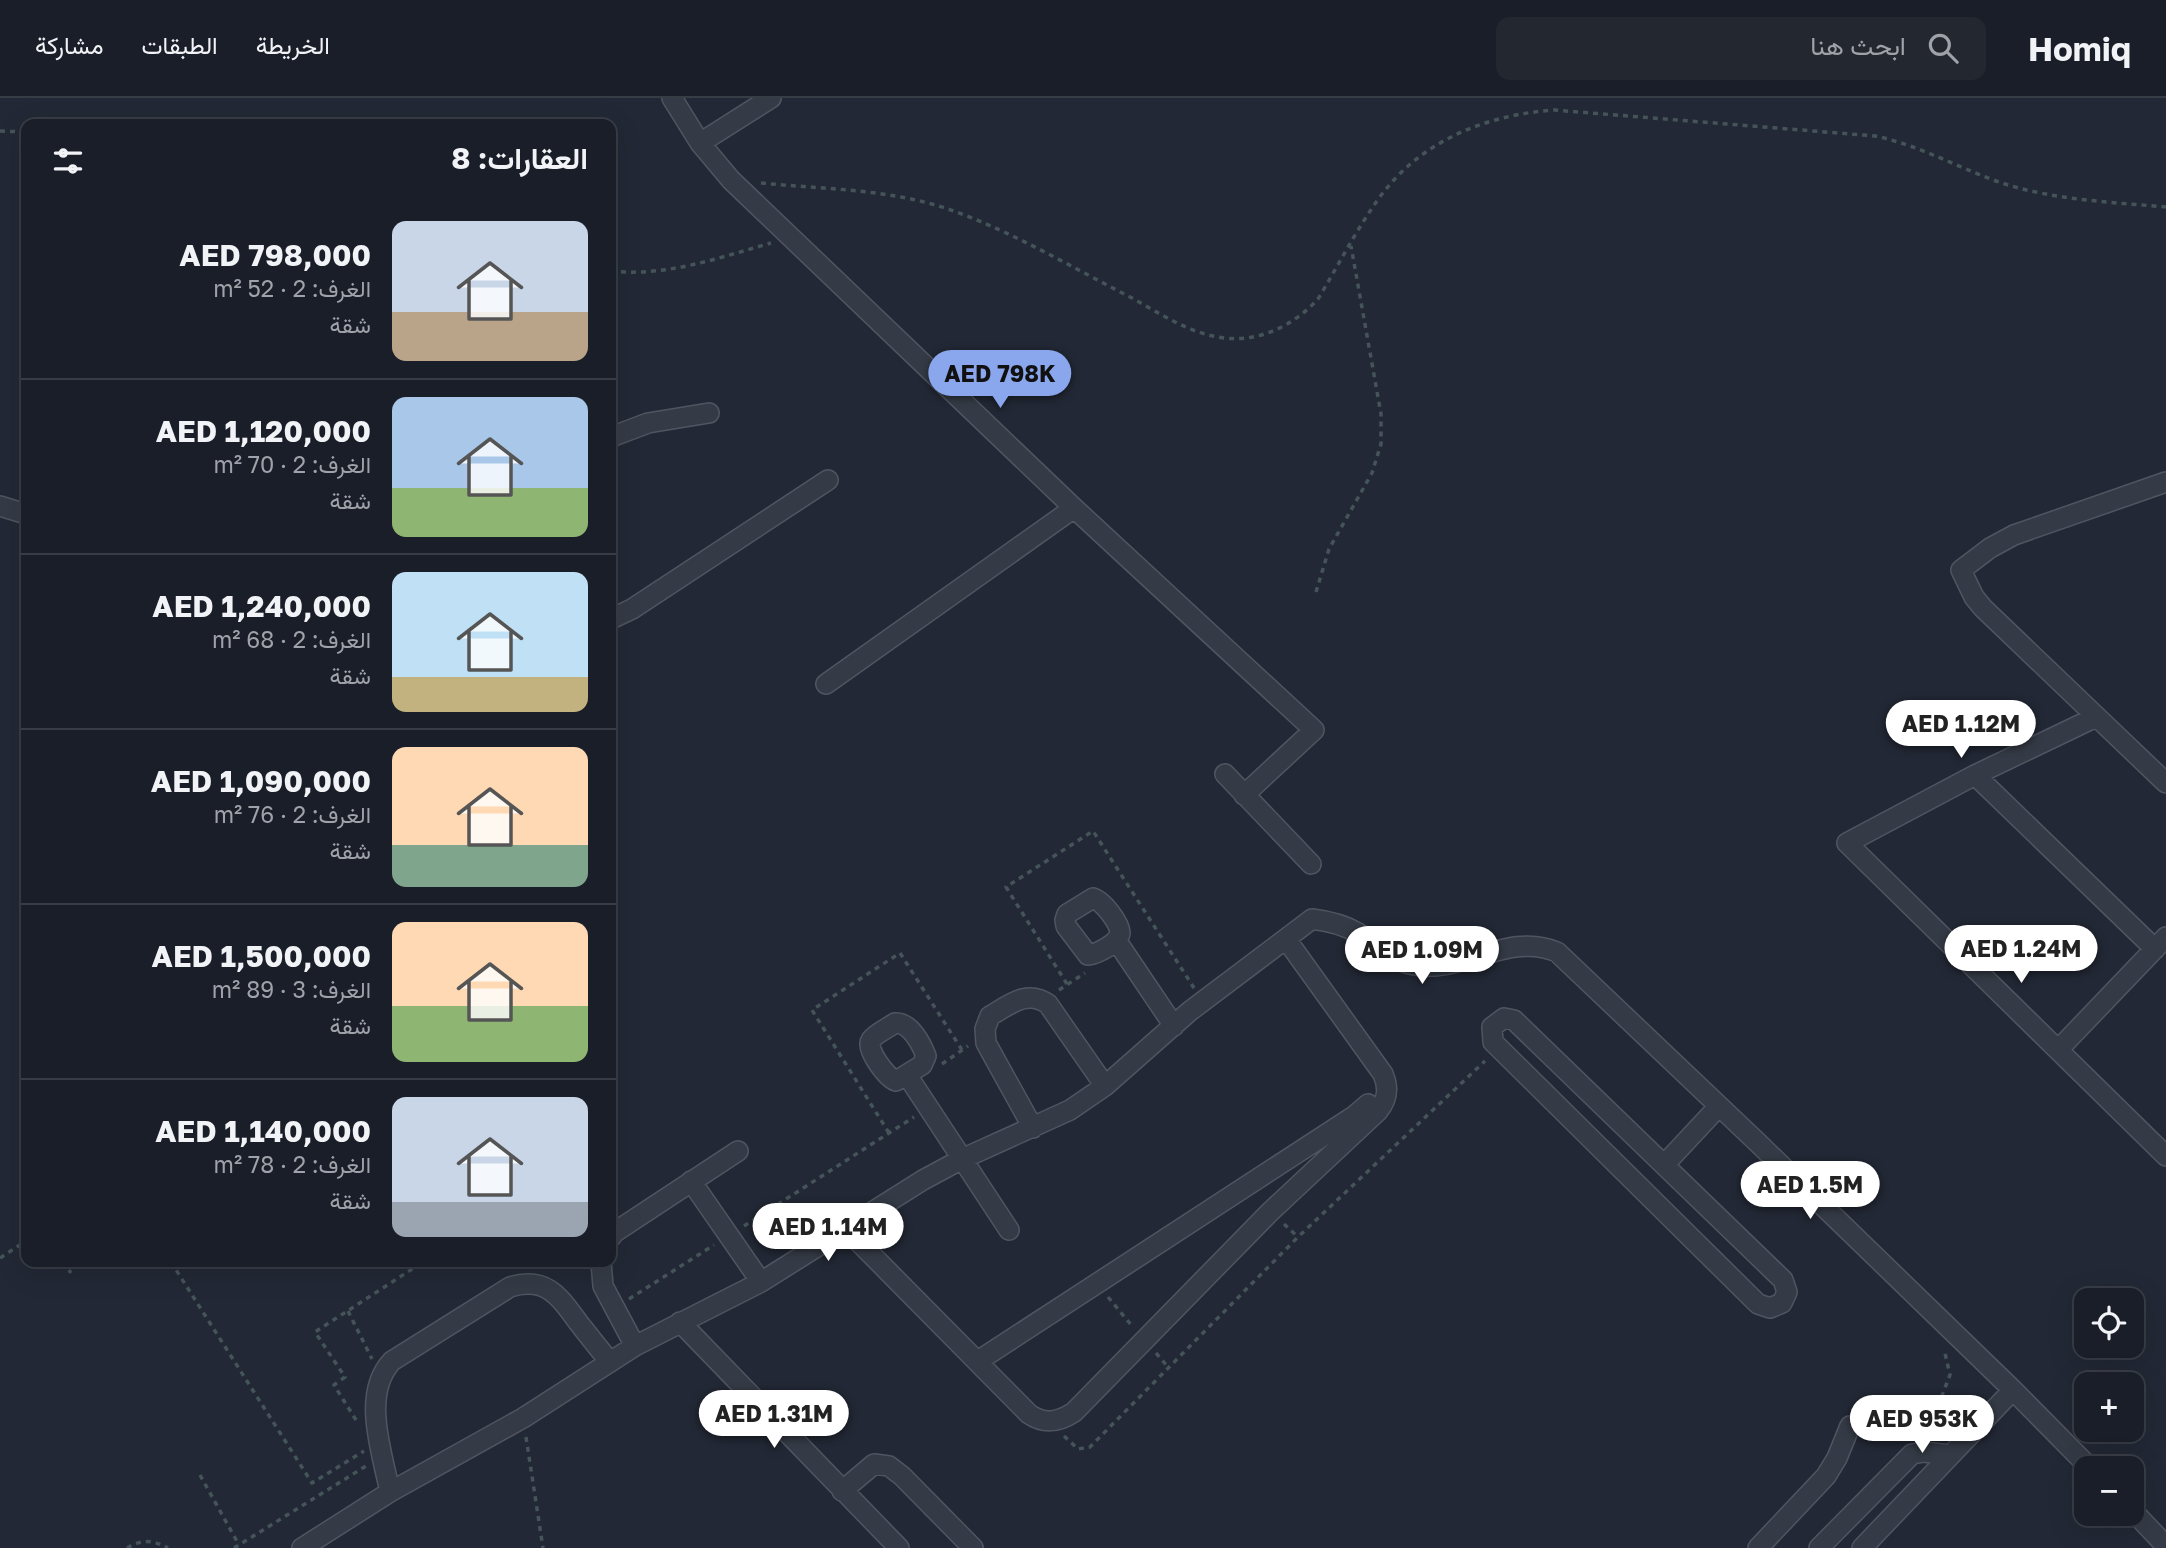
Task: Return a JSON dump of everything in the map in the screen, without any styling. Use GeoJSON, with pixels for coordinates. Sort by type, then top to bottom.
{"type":"FeatureCollection","features":[{"type":"Feature","properties":{"kind":"street"},"geometry":{"type":"LineString","coordinates":[[672,98],[700,143],[731,180],[1074,508],[1314,730],[1244,794]]}},
{"type":"Feature","properties":{"kind":"street"},"geometry":{"type":"LineString","coordinates":[[700,143],[771,98]]}},
{"type":"Feature","properties":{"kind":"street"},"geometry":{"type":"LineString","coordinates":[[616,435],[648,423],[709,413]]}},
{"type":"Feature","properties":{"kind":"street"},"geometry":{"type":"LineString","coordinates":[[616,617],[632,609],[828,480]]}},
{"type":"Feature","properties":{"kind":"street"},"geometry":{"type":"LineString","coordinates":[[2166,482],[2014,535],[1990,548],[1961,570],[1974,597],[1983,608],[2166,783]]}},
{"type":"Feature","properties":{"kind":"street"},"geometry":{"type":"LineString","coordinates":[[0,506],[21,512]]}},
{"type":"Feature","properties":{"kind":"street"},"geometry":{"type":"LineString","coordinates":[[826,684],[1074,508]]}},
{"type":"Feature","properties":{"kind":"street"},"geometry":{"type":"LineString","coordinates":[[2096,717],[1975,775],[1847,843],[2166,1156]]}},
{"type":"Feature","properties":{"kind":"street"},"geometry":{"type":"LineString","coordinates":[[1224,774],[1311,864]]}},
{"type":"Feature","properties":{"kind":"street"},"geometry":{"type":"LineString","coordinates":[[1975,775],[2160,943],[2058,1050]]}},
{"type":"Feature","properties":{"kind":"street"},"geometry":{"type":"LineString","coordinates":[[302,1548],[390,1492],[523,1418],[635,1346],[761,1282],[923,1180],[962,1158],[1070,1110],[1105,1086],[1203,1001],[1312,919],[1360,934],[1391,957],[1426,967],[1504,948],[1545,947],[1557,952],[2013,1390],[2078,1456]]}},
{"type":"Feature","properties":{"kind":"street"},"geometry":{"type":"LineString","coordinates":[[845,1228],[1029,1414],[1050,1422],[1063,1419],[1074,1412],[1270,1212],[1378,1111],[1386,1098],[1387,1084],[1384,1076],[1286,939]]}},
{"type":"Feature","properties":{"kind":"street"},"geometry":{"type":"LineString","coordinates":[[1116,940],[1174,1026]]}},
{"type":"Feature","properties":{"kind":"street"},"geometry":{"type":"LineString","coordinates":[[1033,1128],[986,1043],[984,1036],[990,1016],[1021,998],[1035,997],[1042,1000],[1048,1004],[1105,1086]]}},
{"type":"Feature","properties":{"kind":"street"},"geometry":{"type":"LineString","coordinates":[[1504,1018],[1514,1020],[1661,1162],[1783,1280],[1787,1292],[1782,1303],[1770,1308],[1758,1304],[1500,1048],[1491,1037],[1492,1027],[1504,1018]]}},
{"type":"Feature","properties":{"kind":"street"},"geometry":{"type":"LineString","coordinates":[[907,1074],[1009,1230]]}},
{"type":"Feature","properties":{"kind":"street"},"geometry":{"type":"LineString","coordinates":[[978,1361],[1354,1116],[1376,1094],[1384,1076]]}},
{"type":"Feature","properties":{"kind":"street"},"geometry":{"type":"LineString","coordinates":[[1635,1183],[1645,1169],[1661,1162],[1719,1106]]}},
{"type":"Feature","properties":{"kind":"street"},"geometry":{"type":"LineString","coordinates":[[616,1231],[738,1151]]}},
{"type":"Feature","properties":{"kind":"street"},"geometry":{"type":"LineString","coordinates":[[691,1181],[761,1282]]}},
{"type":"Feature","properties":{"kind":"street"},"geometry":{"type":"LineString","coordinates":[[1657,1204],[1671,1194],[1680,1181]]}},
{"type":"Feature","properties":{"kind":"street"},"geometry":{"type":"LineString","coordinates":[[601,1267],[603,1286],[635,1346]]}},
{"type":"Feature","properties":{"kind":"street"},"geometry":{"type":"LineString","coordinates":[[390,1492],[375,1402],[381,1376],[392,1361],[498,1294],[510,1287],[528,1284],[557,1294],[610,1362]]}},
{"type":"Feature","properties":{"kind":"street"},"geometry":{"type":"LineString","coordinates":[[680,1322],[899,1548]]}},
{"type":"Feature","properties":{"kind":"street"},"geometry":{"type":"LineString","coordinates":[[1862,1548],[2013,1390]]}},
{"type":"Feature","properties":{"kind":"street"},"geometry":{"type":"LineString","coordinates":[[1758,1548],[1826,1476],[1837,1458],[1850,1426]]}},
{"type":"Feature","properties":{"kind":"street"},"geometry":{"type":"LineString","coordinates":[[1819,1548],[1906,1459],[1920,1452],[1950,1455]]}},
{"type":"Feature","properties":{"kind":"street"},"geometry":{"type":"LineString","coordinates":[[842,1491],[874,1464],[889,1466],[973,1548]]}},
{"type":"Feature","properties":{"kind":"street"},"geometry":{"type":"LineString","coordinates":[[2144,1524],[2162,1545]]}},
{"type":"Feature","properties":{"kind":"path"},"geometry":{"type":"LineString","coordinates":[[731,180],[903,197],[944,208],[1023,242],[1192,330],[1226,338],[1261,335],[1277,330],[1306,311],[1318,299],[1377,201],[1393,181],[1432,148],[1454,134],[1502,116],[1553,110],[1875,136],[1910,146],[1996,181],[2026,190],[2061,197],[2166,207]]}},
{"type":"Feature","properties":{"kind":"path"},"geometry":{"type":"LineString","coordinates":[[0,131],[21,132]]}},
{"type":"Feature","properties":{"kind":"path"},"geometry":{"type":"LineString","coordinates":[[616,271],[674,269],[790,237]]}},
{"type":"Feature","properties":{"kind":"path"},"geometry":{"type":"LineString","coordinates":[[1317,592],[1329,548],[1372,473],[1381,444],[1381,414],[1351,244]]}},
{"type":"Feature","properties":{"kind":"path"},"geometry":{"type":"LineString","coordinates":[[1042,1000],[1090,971]]}},
{"type":"Feature","properties":{"kind":"path"},"geometry":{"type":"LineString","coordinates":[[938,1067],[984,1036]]}},
{"type":"Feature","properties":{"kind":"path"},"geometry":{"type":"LineString","coordinates":[[1050,1422],[1073,1446],[1084,1449],[1090,1447],[1298,1237],[1500,1048]]}},
{"type":"Feature","properties":{"kind":"path"},"geometry":{"type":"LineString","coordinates":[[614,1309],[929,1107]]}},
{"type":"Feature","properties":{"kind":"path"},"geometry":{"type":"LineString","coordinates":[[0,1258],[21,1244]]}},
{"type":"Feature","properties":{"kind":"path"},"geometry":{"type":"LineString","coordinates":[[67,1267],[71,1273]]}},
{"type":"Feature","properties":{"kind":"path"},"geometry":{"type":"LineString","coordinates":[[174,1267],[312,1483],[382,1448]]}},
{"type":"Feature","properties":{"kind":"path"},"geometry":{"type":"LineString","coordinates":[[360,1425],[334,1385],[345,1377],[315,1332],[415,1267]]}},
{"type":"Feature","properties":{"kind":"path"},"geometry":{"type":"LineString","coordinates":[[348,1311],[381,1376]]}},
{"type":"Feature","properties":{"kind":"path"},"geometry":{"type":"LineString","coordinates":[[1920,1452],[1950,1375],[1942,1342]]}},
{"type":"Feature","properties":{"kind":"path"},"geometry":{"type":"LineString","coordinates":[[523,1418],[542,1548]]}},
{"type":"Feature","properties":{"kind":"path"},"geometry":{"type":"LineString","coordinates":[[200,1475],[237,1546],[382,1448]]}},
{"type":"Feature","properties":{"kind":"path"},"geometry":{"type":"LineString","coordinates":[[127,1548],[146,1541],[158,1542],[168,1548]]}}]}
